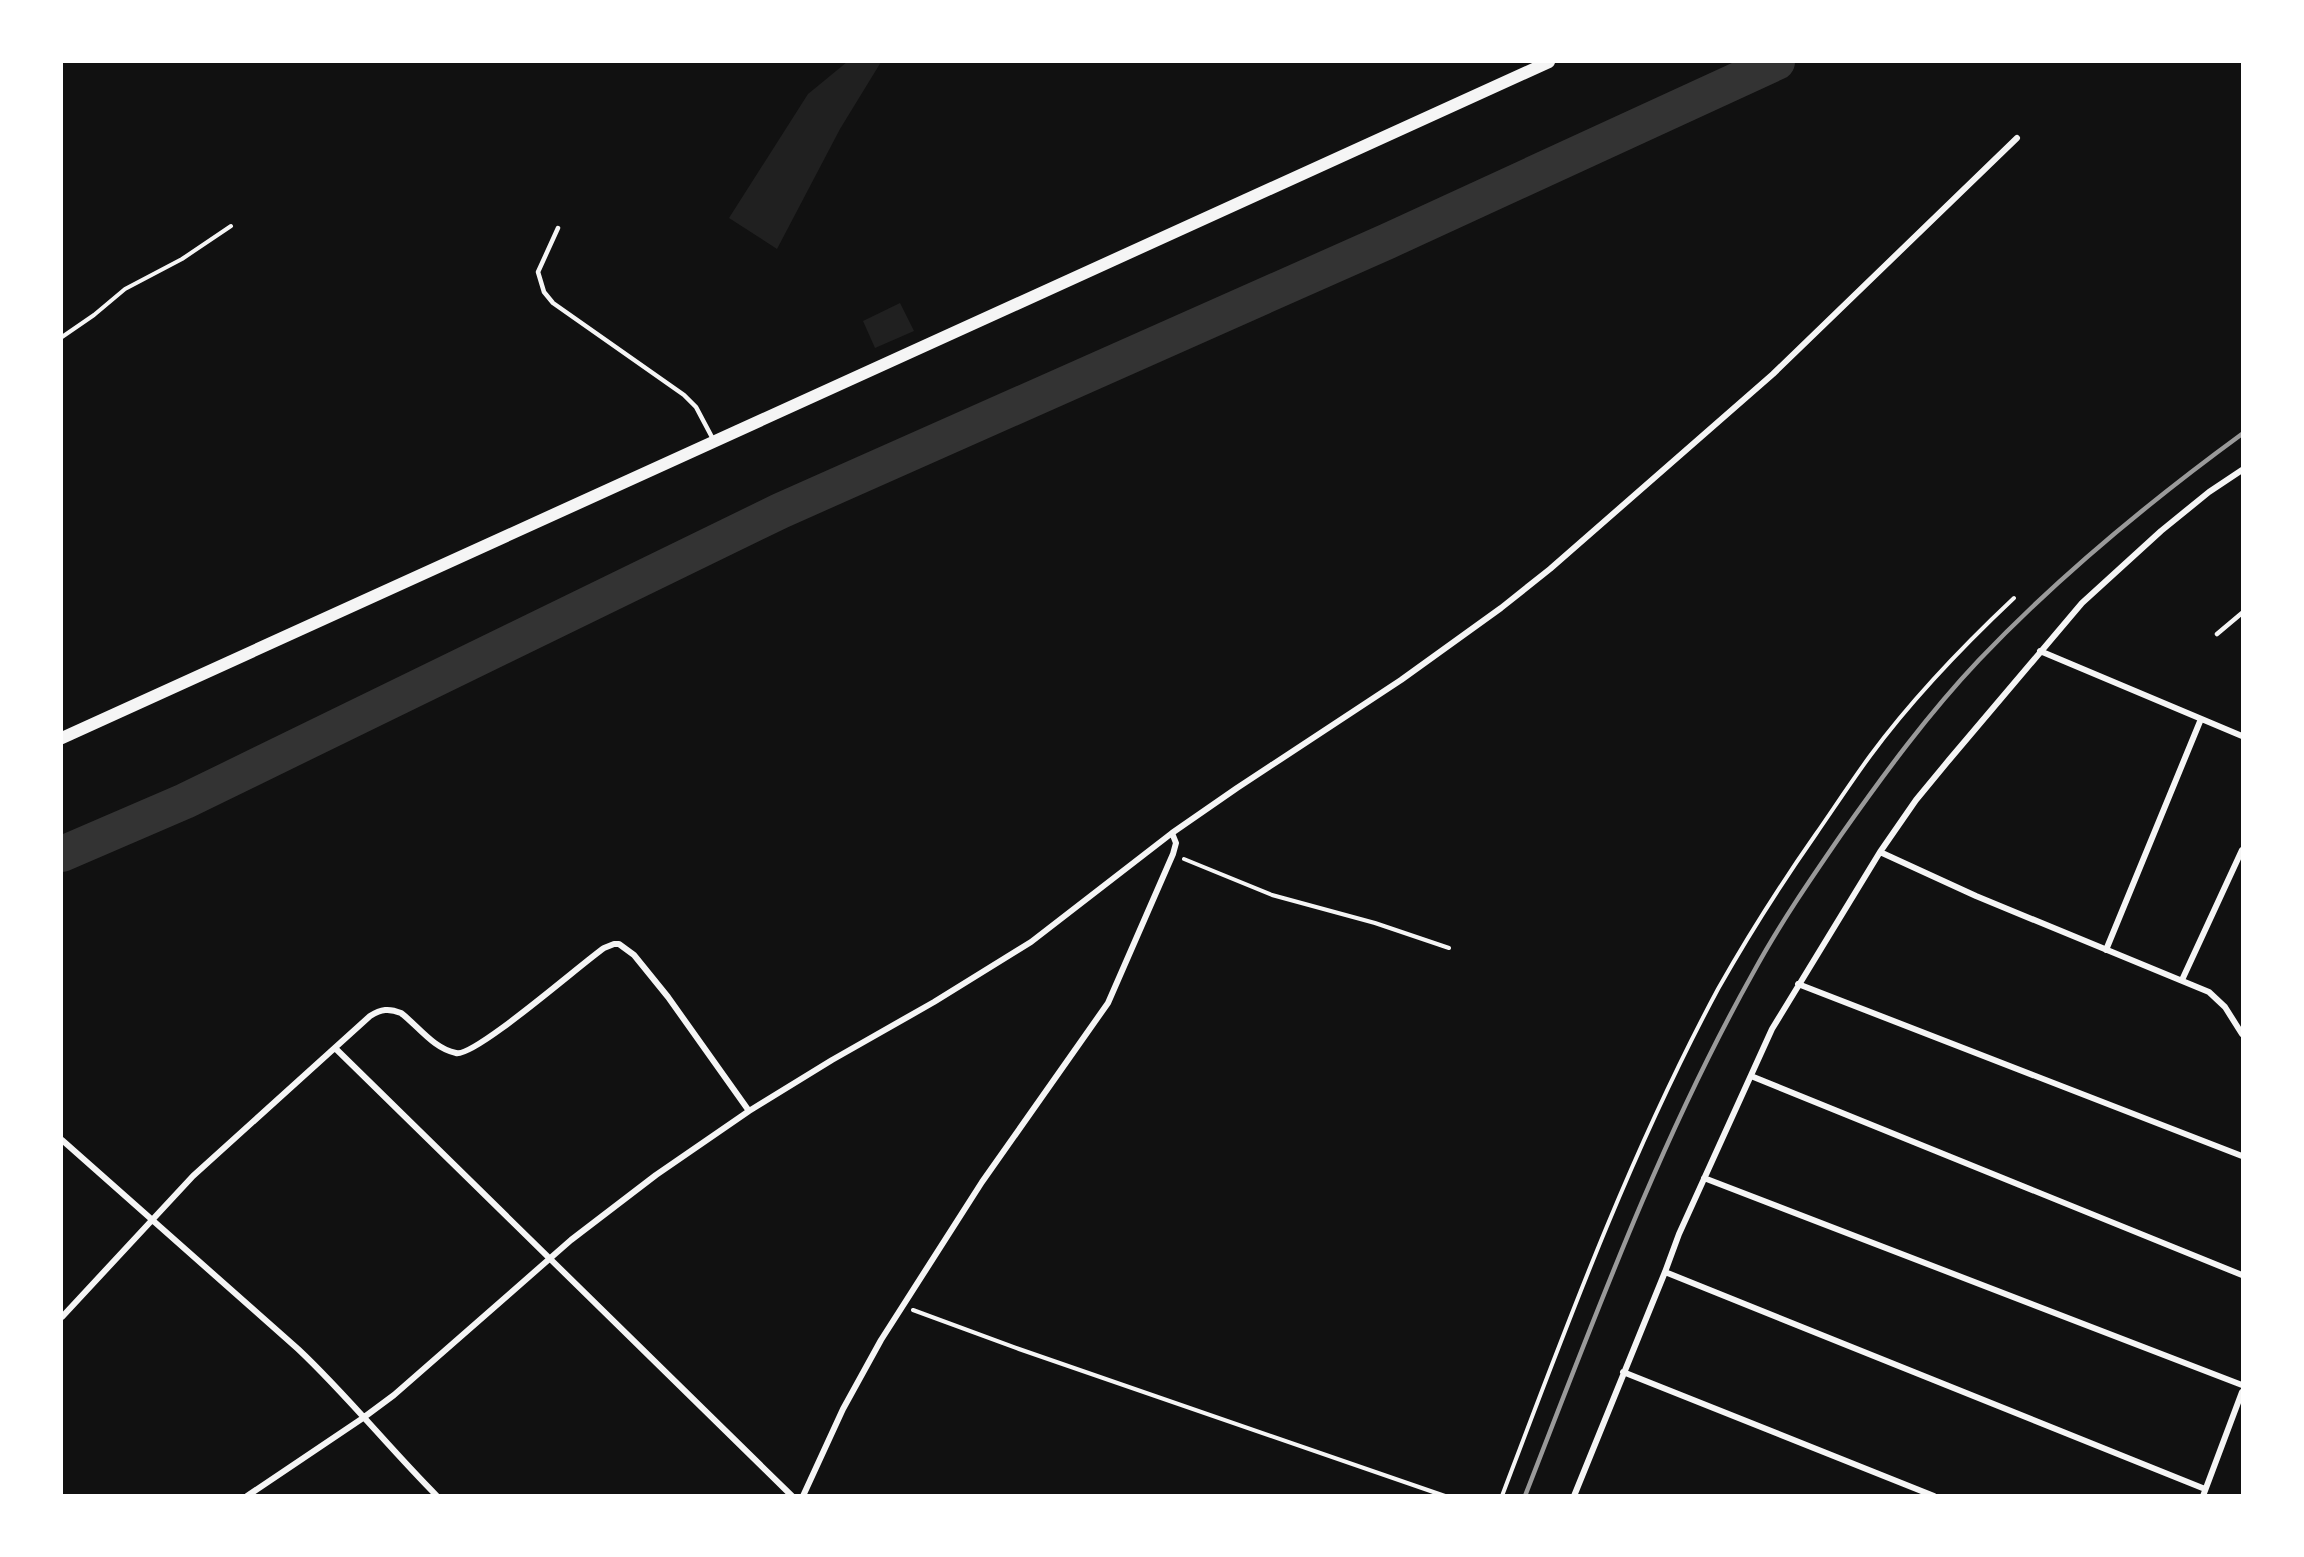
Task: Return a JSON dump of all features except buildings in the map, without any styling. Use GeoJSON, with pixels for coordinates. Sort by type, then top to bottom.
{"type":"FeatureCollection","features":[{"type":"Feature","properties":{"kind":"main road"},"geometry":{"type":"LineString","coordinates":[[62,738],[1549,62]]}},
{"type":"Feature","properties":{"kind":"street"},"geometry":{"type":"LineString","coordinates":[[247,1496],[363,1418],[414,1378],[551,1257],[620,1201],[750,1112],[832,1060],[934,1002],[1031,942],[1172,833],[1401,680],[1502,608],[1550,569],[1773,374],[2017,138]]}},
{"type":"Feature","properties":{"kind":"street"},"geometry":{"type":"LineString","coordinates":[[1574,1496],[1665,1272],[1678,1234],[1772,1029],[1880,852],[1922,792],[2082,603],[2128,559],[2209,492],[2242,470]]}},
{"type":"Feature","properties":{"kind":"street"},"geometry":{"type":"LineString","coordinates":[[2040,651],[2242,736]]}},
{"type":"Feature","properties":{"kind":"street"},"geometry":{"type":"LineString","coordinates":[[2106,950],[2201,719]]}},
{"type":"Feature","properties":{"kind":"street"},"geometry":{"type":"LineString","coordinates":[[803,1496],[861,1375],[903,1306],[982,1182],[1108,1003],[1173,854],[1176,843],[1172,833]]}},
{"type":"Feature","properties":{"kind":"street"},"geometry":{"type":"LineString","coordinates":[[2182,980],[2242,850]]}},
{"type":"Feature","properties":{"kind":"street"},"geometry":{"type":"LineString","coordinates":[[1880,852],[1976,896],[2209,992],[2225,1007],[2242,1034]]}},
{"type":"Feature","properties":{"kind":"street"},"geometry":{"type":"LineString","coordinates":[[62,1317],[218,1153],[370,1016],[383,1010],[389,1009],[401,1013],[438,1044],[449,1051],[462,1054],[477,1047],[604,948],[619,944],[634,955],[668,998],[750,1112]]}},
{"type":"Feature","properties":{"kind":"street"},"geometry":{"type":"LineString","coordinates":[[1798,984],[2242,1155]]}},
{"type":"Feature","properties":{"kind":"street"},"geometry":{"type":"LineString","coordinates":[[335,1048],[551,1257],[792,1496]]}},
{"type":"Feature","properties":{"kind":"street"},"geometry":{"type":"LineString","coordinates":[[1750,1076],[2242,1275]]}},
{"type":"Feature","properties":{"kind":"street"},"geometry":{"type":"LineString","coordinates":[[62,1140],[306,1356],[437,1496]]}},
{"type":"Feature","properties":{"kind":"street"},"geometry":{"type":"LineString","coordinates":[[1704,1178],[2242,1385]]}},
{"type":"Feature","properties":{"kind":"street"},"geometry":{"type":"LineString","coordinates":[[1665,1272],[2204,1492],[2242,1392]]}},
{"type":"Feature","properties":{"kind":"street"},"geometry":{"type":"LineString","coordinates":[[1623,1372],[1934,1496]]}},
{"type":"Feature","properties":{"kind":"lane"},"geometry":{"type":"LineString","coordinates":[[558,228],[538,272],[544,292],[564,312],[684,395],[696,407],[714,441]]}},
{"type":"Feature","properties":{"kind":"lane"},"geometry":{"type":"LineString","coordinates":[[2217,634],[2242,613]]}},
{"type":"Feature","properties":{"kind":"path"},"geometry":{"type":"LineString","coordinates":[[62,337],[94,315],[125,289],[182,259],[231,226]]}},
{"type":"Feature","properties":{"kind":"path"},"geometry":{"type":"LineString","coordinates":[[1502,1496],[1568,1322],[1620,1196],[1676,1073],[1719,989],[1778,889],[1870,756],[1899,719],[1970,639],[2014,598]]}},
{"type":"Feature","properties":{"kind":"path"},"geometry":{"type":"LineString","coordinates":[[1173,854],[1272,895],[1375,923],[1449,948]]}},
{"type":"Feature","properties":{"kind":"path"},"geometry":{"type":"LineString","coordinates":[[903,1306],[1444,1496]]}},
{"type":"Feature","properties":{"kind":"shaded area"},"geometry":{"type":"Polygon","coordinates":[[[847,62],[881,62],[840,129],[777,249],[729,218],[808,94],[847,62]]]}},
{"type":"Feature","properties":{"kind":"shaded area"},"geometry":{"type":"Polygon","coordinates":[[[900,303],[914,331],[875,348],[863,321],[900,303]]]}},
{"type":"Feature","properties":{"kind":"waterway"},"geometry":{"type":"LineString","coordinates":[[62,854],[185,801],[780,511],[1388,241],[1777,62]]}},
{"type":"Feature","properties":{"kind":"railway"},"geometry":{"type":"LineString","coordinates":[[1525,1496],[1630,1230],[1688,1100],[1719,1036],[1763,955],[1818,869],[1907,745],[1942,702],[2009,629],[2106,541],[2242,434]]}}]}
